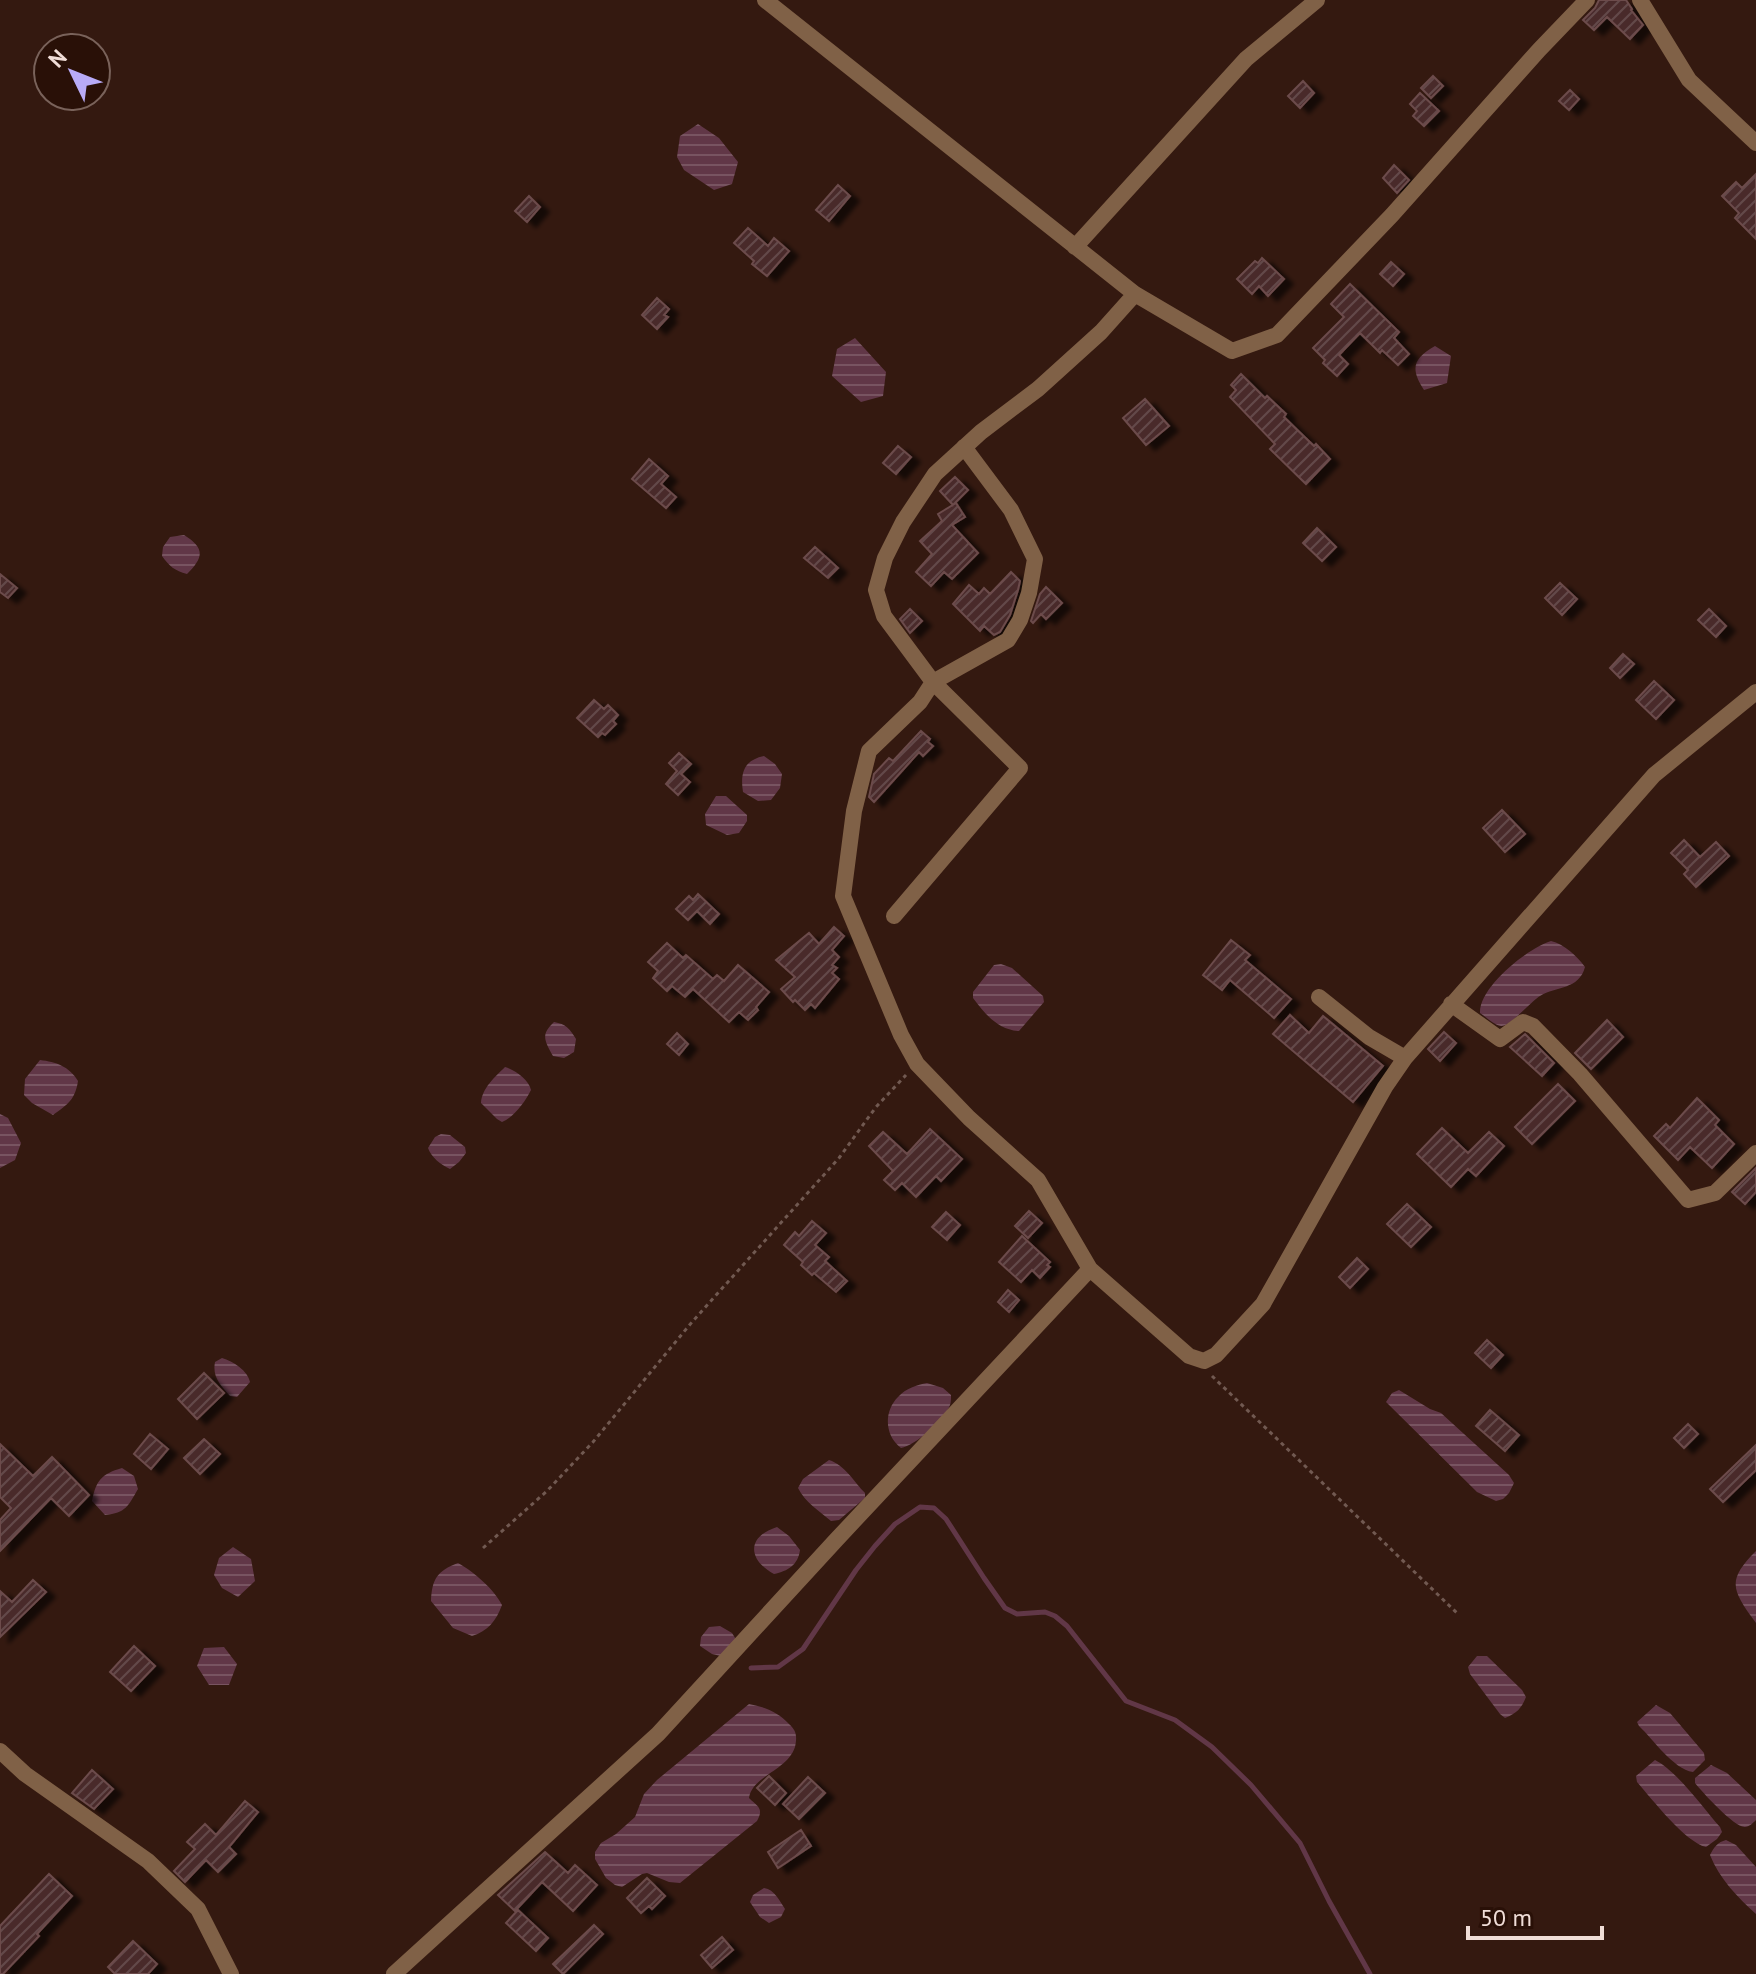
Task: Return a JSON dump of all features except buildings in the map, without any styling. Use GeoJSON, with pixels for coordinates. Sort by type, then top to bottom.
{"type":"FeatureCollection","features":[{"type":"Feature","properties":{"kind":"street"},"geometry":{"type":"LineString","coordinates":[[765,0],[1135,294],[1232,351],[1277,335],[1392,215],[1587,0]]}},
{"type":"Feature","properties":{"kind":"street"},"geometry":{"type":"LineString","coordinates":[[1075,247],[1246,59],[1317,0]]}},
{"type":"Feature","properties":{"kind":"street"},"geometry":{"type":"LineString","coordinates":[[1640,0],[1689,80],[1756,143]]}},
{"type":"Feature","properties":{"kind":"street"},"geometry":{"type":"LineString","coordinates":[[894,916],[1020,768],[933,682],[884,616],[876,590],[885,558],[903,522],[935,474],[1101,332],[1135,294]]}},
{"type":"Feature","properties":{"kind":"street"},"geometry":{"type":"LineString","coordinates":[[964,447],[1011,510],[1035,559],[1029,593],[1020,620],[1008,640],[933,682],[920,702],[869,751],[854,811],[843,896],[901,1035],[917,1064],[969,1118],[1038,1180],[1090,1269],[1195,1359],[1204,1361],[1216,1355],[1263,1304],[1385,1087],[1405,1058],[1654,775],[1756,692]]}},
{"type":"Feature","properties":{"kind":"street"},"geometry":{"type":"LineString","coordinates":[[1319,997],[1369,1037],[1405,1058]]}},
{"type":"Feature","properties":{"kind":"street"},"geometry":{"type":"LineString","coordinates":[[1451,1004],[1500,1039],[1523,1022],[1533,1026],[1580,1074],[1688,1200],[1715,1193],[1756,1153]]}},
{"type":"Feature","properties":{"kind":"street"},"geometry":{"type":"LineString","coordinates":[[394,1974],[658,1734],[847,1527],[1090,1269]]}},
{"type":"Feature","properties":{"kind":"street"},"geometry":{"type":"LineString","coordinates":[[0,1751],[25,1774],[148,1861],[198,1909],[231,1974]]}},
{"type":"Feature","properties":{"kind":"path"},"geometry":{"type":"LineString","coordinates":[[483,1548],[547,1491],[593,1442],[701,1311],[839,1158],[876,1107],[917,1064]]}},
{"type":"Feature","properties":{"kind":"path"},"geometry":{"type":"LineString","coordinates":[[1195,1359],[1459,1615]]}},
{"type":"Feature","properties":{"kind":"shaded area"},"geometry":{"type":"Polygon","coordinates":[[[698,124],[719,138],[738,162],[732,184],[714,190],[684,170],[677,157],[680,136],[698,124]]]}},
{"type":"Feature","properties":{"kind":"shaded area"},"geometry":{"type":"Polygon","coordinates":[[[855,338],[886,372],[883,396],[861,402],[832,376],[837,349],[855,338]]]}},
{"type":"Feature","properties":{"kind":"shaded area"},"geometry":{"type":"Polygon","coordinates":[[[1435,346],[1451,356],[1447,383],[1424,390],[1417,376],[1416,365],[1422,355],[1435,346]]]}},
{"type":"Feature","properties":{"kind":"shaded area"},"geometry":{"type":"Polygon","coordinates":[[[184,535],[196,544],[200,553],[197,563],[187,574],[173,568],[162,556],[163,547],[170,537],[184,535]]]}},
{"type":"Feature","properties":{"kind":"shaded area"},"geometry":{"type":"Polygon","coordinates":[[[764,756],[782,774],[780,788],[771,800],[758,801],[743,792],[742,779],[748,764],[764,756]]]}},
{"type":"Feature","properties":{"kind":"shaded area"},"geometry":{"type":"Polygon","coordinates":[[[716,796],[726,796],[747,815],[747,821],[739,833],[727,835],[706,825],[705,814],[716,796]]]}},
{"type":"Feature","properties":{"kind":"shaded area"},"geometry":{"type":"Polygon","coordinates":[[[1551,941],[1570,951],[1585,967],[1578,980],[1540,996],[1505,1025],[1496,1024],[1480,1013],[1487,992],[1506,970],[1551,941]]]}},
{"type":"Feature","properties":{"kind":"shaded area"},"geometry":{"type":"Polygon","coordinates":[[[994,965],[1012,968],[1043,996],[1044,1002],[1019,1031],[998,1024],[973,998],[973,992],[994,965]]]}},
{"type":"Feature","properties":{"kind":"shaded area"},"geometry":{"type":"Polygon","coordinates":[[[554,1022],[562,1024],[576,1039],[574,1052],[564,1058],[553,1056],[546,1042],[545,1035],[554,1022]]]}},
{"type":"Feature","properties":{"kind":"shaded area"},"geometry":{"type":"Polygon","coordinates":[[[40,1060],[62,1066],[78,1081],[70,1101],[53,1115],[24,1095],[25,1079],[40,1060]]]}},
{"type":"Feature","properties":{"kind":"shaded area"},"geometry":{"type":"Polygon","coordinates":[[[505,1067],[521,1076],[531,1090],[519,1109],[502,1122],[481,1103],[486,1088],[505,1067]]]}},
{"type":"Feature","properties":{"kind":"shaded area"},"geometry":{"type":"Polygon","coordinates":[[[0,1114],[8,1118],[21,1143],[15,1160],[0,1168],[0,1114]]]}},
{"type":"Feature","properties":{"kind":"shaded area"},"geometry":{"type":"Polygon","coordinates":[[[441,1134],[450,1135],[465,1147],[466,1153],[450,1169],[431,1155],[428,1148],[441,1134]]]}},
{"type":"Feature","properties":{"kind":"shaded area"},"geometry":{"type":"Polygon","coordinates":[[[222,1358],[231,1361],[249,1378],[250,1382],[237,1397],[230,1396],[216,1377],[215,1362],[222,1358]]]}},
{"type":"Feature","properties":{"kind":"shaded area"},"geometry":{"type":"Polygon","coordinates":[[[927,1383],[943,1388],[951,1395],[950,1406],[927,1433],[901,1448],[889,1430],[890,1409],[904,1391],[927,1383]]]}},
{"type":"Feature","properties":{"kind":"shaded area"},"geometry":{"type":"Polygon","coordinates":[[[1399,1390],[1441,1413],[1509,1475],[1514,1483],[1509,1493],[1496,1501],[1477,1492],[1386,1402],[1392,1393],[1399,1390]]]}},
{"type":"Feature","properties":{"kind":"shaded area"},"geometry":{"type":"Polygon","coordinates":[[[829,1460],[845,1470],[865,1493],[865,1498],[839,1520],[831,1521],[808,1502],[798,1488],[803,1479],[829,1460]]]}},
{"type":"Feature","properties":{"kind":"shaded area"},"geometry":{"type":"Polygon","coordinates":[[[122,1468],[134,1476],[138,1489],[126,1508],[105,1515],[92,1501],[95,1488],[104,1476],[122,1468]]]}},
{"type":"Feature","properties":{"kind":"shaded area"},"geometry":{"type":"Polygon","coordinates":[[[777,1527],[800,1550],[792,1566],[774,1574],[759,1562],[754,1549],[760,1537],[777,1527]]]}},
{"type":"Feature","properties":{"kind":"shaded area"},"geometry":{"type":"Polygon","coordinates":[[[233,1547],[251,1559],[255,1581],[238,1597],[222,1588],[214,1575],[219,1558],[233,1547]]]}},
{"type":"Feature","properties":{"kind":"shaded area"},"geometry":{"type":"Polygon","coordinates":[[[1756,1551],[1756,1623],[1738,1594],[1736,1578],[1756,1551]]]}},
{"type":"Feature","properties":{"kind":"shaded area"},"geometry":{"type":"Polygon","coordinates":[[[458,1563],[483,1581],[502,1605],[491,1625],[472,1636],[453,1628],[431,1601],[437,1577],[458,1563]]]}},
{"type":"Feature","properties":{"kind":"shaded area"},"geometry":{"type":"Polygon","coordinates":[[[720,1626],[732,1633],[737,1641],[721,1656],[700,1646],[701,1637],[709,1627],[720,1626]]]}},
{"type":"Feature","properties":{"kind":"shaded area"},"geometry":{"type":"Polygon","coordinates":[[[224,1647],[237,1664],[229,1685],[209,1685],[197,1666],[204,1648],[224,1647]]]}},
{"type":"Feature","properties":{"kind":"shaded area"},"geometry":{"type":"Polygon","coordinates":[[[1477,1656],[1487,1656],[1522,1690],[1526,1697],[1513,1714],[1505,1718],[1500,1714],[1470,1674],[1468,1667],[1477,1656]]]}},
{"type":"Feature","properties":{"kind":"shaded area"},"geometry":{"type":"Polygon","coordinates":[[[749,1704],[766,1708],[780,1716],[794,1729],[796,1737],[791,1755],[752,1790],[749,1798],[760,1810],[757,1821],[680,1883],[647,1873],[622,1887],[606,1878],[595,1859],[595,1852],[601,1843],[635,1817],[644,1794],[657,1780],[749,1704]]]}},
{"type":"Feature","properties":{"kind":"shaded area"},"geometry":{"type":"Polygon","coordinates":[[[1656,1705],[1670,1713],[1704,1753],[1705,1760],[1693,1772],[1671,1760],[1639,1726],[1637,1722],[1656,1705]]]}},
{"type":"Feature","properties":{"kind":"shaded area"},"geometry":{"type":"Polygon","coordinates":[[[1655,1760],[1681,1781],[1720,1827],[1722,1832],[1706,1847],[1679,1829],[1637,1782],[1636,1776],[1655,1760]]]}},
{"type":"Feature","properties":{"kind":"shaded area"},"geometry":{"type":"Polygon","coordinates":[[[1711,1765],[1727,1773],[1756,1800],[1756,1820],[1749,1826],[1734,1822],[1695,1783],[1695,1778],[1711,1765]]]}},
{"type":"Feature","properties":{"kind":"shaded area"},"geometry":{"type":"Polygon","coordinates":[[[1726,1840],[1736,1845],[1756,1867],[1756,1914],[1718,1872],[1710,1855],[1716,1845],[1726,1840]]]}},
{"type":"Feature","properties":{"kind":"shaded area"},"geometry":{"type":"Polygon","coordinates":[[[764,1888],[774,1893],[785,1909],[781,1917],[769,1923],[760,1917],[750,1902],[753,1895],[764,1888]]]}},
{"type":"Feature","properties":{"kind":"waterway"},"geometry":{"type":"LineString","coordinates":[[751,1668],[778,1667],[803,1649],[856,1570],[895,1524],[920,1507],[934,1508],[946,1519],[1005,1608],[1017,1614],[1045,1612],[1055,1616],[1067,1626],[1126,1701],[1175,1720],[1212,1747],[1251,1785],[1300,1843],[1370,1974]]}}]}
